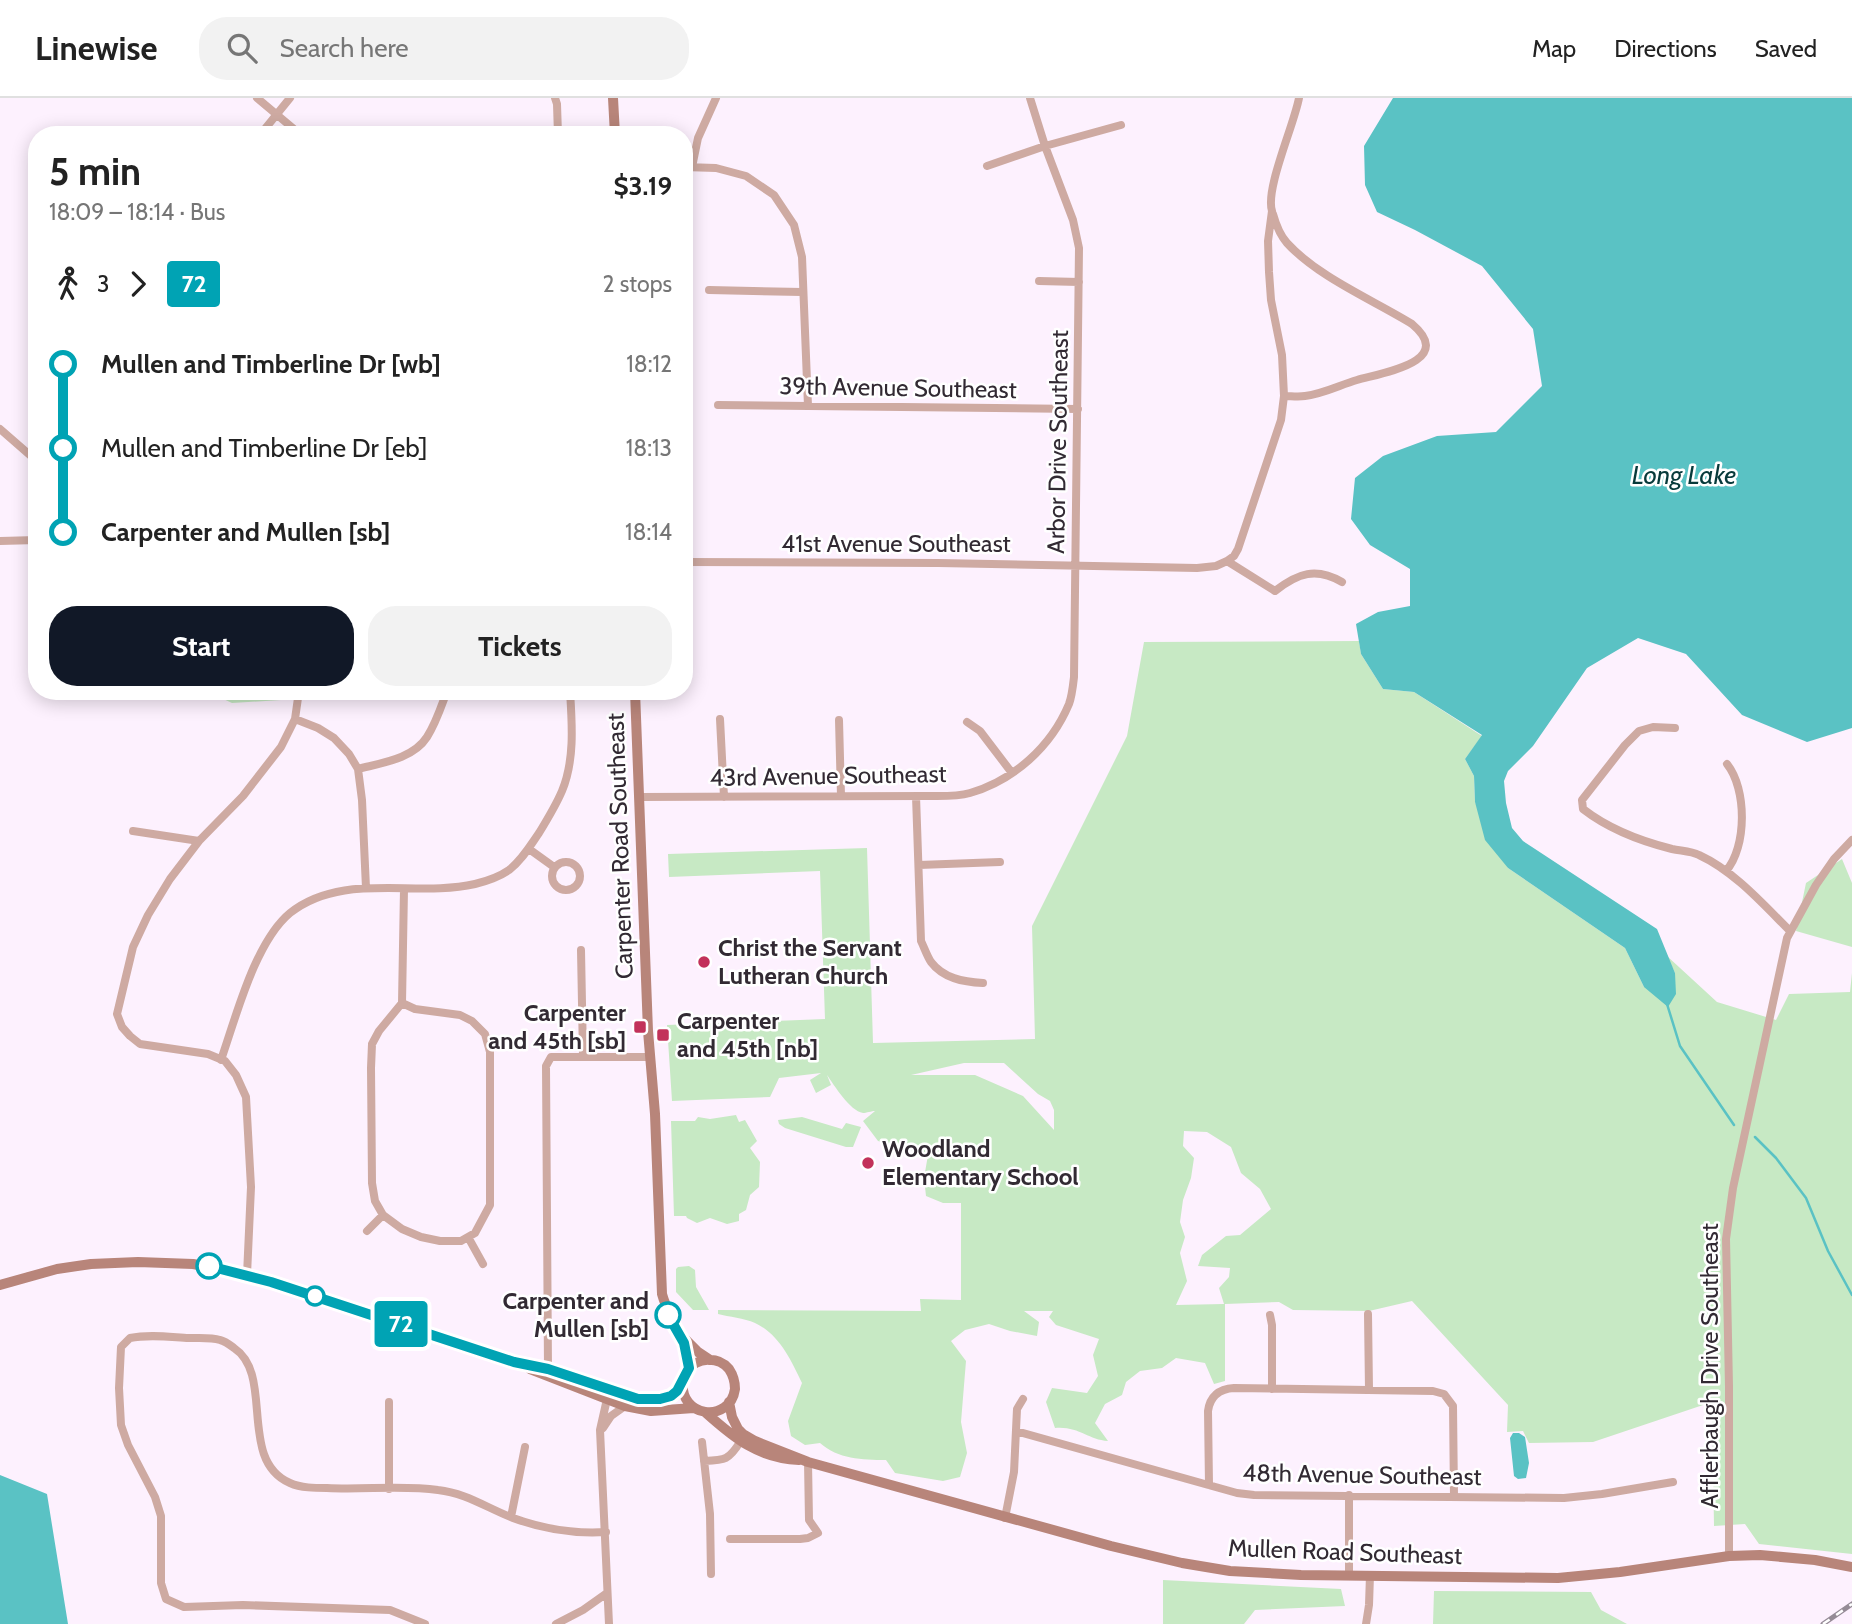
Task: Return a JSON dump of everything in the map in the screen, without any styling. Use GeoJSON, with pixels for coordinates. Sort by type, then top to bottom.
{"type":"FeatureCollection","features":[{"type":"Feature","properties":{"kind":"street"},"geometry":{"type":"LineString","coordinates":[[257,98],[290,126]]}},
{"type":"Feature","properties":{"kind":"street"},"geometry":{"type":"LineString","coordinates":[[268,126],[290,98]]}},
{"type":"Feature","properties":{"kind":"street"},"geometry":{"type":"LineString","coordinates":[[555,98],[558,104],[558,126]]}},
{"type":"Feature","properties":{"kind":"street"},"geometry":{"type":"LineString","coordinates":[[613,98],[615,126]]}},
{"type":"Feature","properties":{"kind":"street"},"geometry":{"type":"LineString","coordinates":[[693,152],[716,98]]}},
{"type":"Feature","properties":{"kind":"street","name":"Arbor Drive Southeast"},"geometry":{"type":"LineString","coordinates":[[1012,773],[1037,754],[1049,739],[1070,702],[1074,677],[1078,238],[1030,98]]}},
{"type":"Feature","properties":{"kind":"street"},"geometry":{"type":"LineString","coordinates":[[1284,396],[1314,394],[1399,369],[1420,359],[1425,350],[1421,332],[1412,324],[1326,275],[1294,250],[1278,230],[1270,207],[1272,191],[1299,98]]}},
{"type":"Feature","properties":{"kind":"street"},"geometry":{"type":"LineString","coordinates":[[987,166],[1045,146],[1121,125]]}},
{"type":"Feature","properties":{"kind":"street"},"geometry":{"type":"LineString","coordinates":[[693,167],[716,167],[746,176],[775,195],[794,225],[802,257],[808,406]]}},
{"type":"Feature","properties":{"kind":"street"},"geometry":{"type":"LineString","coordinates":[[1272,211],[1268,241],[1269,272],[1271,300],[1282,355],[1284,396],[1281,420],[1238,549],[1227,561],[1275,591],[1283,584],[1314,572],[1342,582]]}},
{"type":"Feature","properties":{"kind":"street"},"geometry":{"type":"LineString","coordinates":[[1039,281],[1079,282]]}},
{"type":"Feature","properties":{"kind":"street"},"geometry":{"type":"LineString","coordinates":[[709,290],[802,292]]}},
{"type":"Feature","properties":{"kind":"street","name":"39th Avenue Southeast"},"geometry":{"type":"LineString","coordinates":[[718,405],[1078,409]]}},
{"type":"Feature","properties":{"kind":"street"},"geometry":{"type":"LineString","coordinates":[[0,429],[28,453]]}},
{"type":"Feature","properties":{"kind":"street"},"geometry":{"type":"LineString","coordinates":[[0,541],[28,540]]}},
{"type":"Feature","properties":{"kind":"street","name":"41st Avenue Southeast"},"geometry":{"type":"LineString","coordinates":[[693,562],[1197,568],[1216,566],[1227,561]]}},
{"type":"Feature","properties":{"kind":"street"},"geometry":{"type":"LineString","coordinates":[[247,1275],[251,1187],[246,1097],[236,1074],[225,1061],[208,1054],[140,1044],[122,1027],[117,1014],[133,947],[148,915],[170,879],[199,841],[243,796],[281,747],[295,719],[298,700]]}},
{"type":"Feature","properties":{"kind":"street"},"geometry":{"type":"LineString","coordinates":[[358,769],[393,760],[413,751],[426,740],[443,700]]}},
{"type":"Feature","properties":{"kind":"street"},"geometry":{"type":"LineString","coordinates":[[221,1060],[255,965],[271,934],[288,914],[309,900],[334,892],[366,888],[456,889],[488,881],[508,870],[528,849],[562,790],[569,764],[572,726],[571,700]]}},
{"type":"Feature","properties":{"kind":"street","name":"Carpenter Road Southeast"},"geometry":{"type":"LineString","coordinates":[[635,700],[662,1294],[687,1356],[689,1368]]}},
{"type":"Feature","properties":{"kind":"street"},"geometry":{"type":"LineString","coordinates":[[295,719],[317,727],[334,738],[358,769],[366,888]]}},
{"type":"Feature","properties":{"kind":"street"},"geometry":{"type":"LineString","coordinates":[[720,719],[724,797]]}},
{"type":"Feature","properties":{"kind":"street"},"geometry":{"type":"LineString","coordinates":[[839,720],[841,796]]}},
{"type":"Feature","properties":{"kind":"street"},"geometry":{"type":"LineString","coordinates":[[967,722],[980,731],[1012,773]]}},
{"type":"Feature","properties":{"kind":"street"},"geometry":{"type":"LineString","coordinates":[[1675,727],[1653,727],[1639,731],[1582,800],[1583,810],[1629,836],[1696,853],[1726,871],[1790,931]]}},
{"type":"Feature","properties":{"kind":"street"},"geometry":{"type":"LineString","coordinates":[[1726,871],[1733,863],[1738,849],[1742,820],[1736,781],[1727,764]]}},
{"type":"Feature","properties":{"kind":"street","name":"43rd Avenue Southeast"},"geometry":{"type":"LineString","coordinates":[[640,797],[967,794],[994,784],[1012,773]]}},
{"type":"Feature","properties":{"kind":"street"},"geometry":{"type":"LineString","coordinates":[[916,796],[921,941],[931,962],[948,976],[964,982],[983,983]]}},
{"type":"Feature","properties":{"kind":"street"},"geometry":{"type":"LineString","coordinates":[[133,831],[199,841]]}},
{"type":"Feature","properties":{"kind":"street","name":"Afflerbaugh Drive Southeast"},"geometry":{"type":"LineString","coordinates":[[1729,1556],[1726,1257],[1738,1160],[1787,938],[1816,886],[1852,840]]}},
{"type":"Feature","properties":{"kind":"street"},"geometry":{"type":"LineString","coordinates":[[528,849],[554,867]]}},
{"type":"Feature","properties":{"kind":"street"},"geometry":{"type":"LineString","coordinates":[[919,865],[1000,862]]}},
{"type":"Feature","properties":{"kind":"street"},"geometry":{"type":"LineString","coordinates":[[402,1003],[415,1009],[460,1015],[472,1021],[485,1034],[490,1052],[490,1205],[475,1233],[461,1241],[440,1241],[402,1229],[383,1215],[375,1201],[372,1183],[372,1044],[402,1003],[404,889]]}},
{"type":"Feature","properties":{"kind":"street"},"geometry":{"type":"LineString","coordinates":[[581,950],[583,1057]]}},
{"type":"Feature","properties":{"kind":"street"},"geometry":{"type":"LineString","coordinates":[[548,1369],[546,1066],[551,1057],[650,1057]]}},
{"type":"Feature","properties":{"kind":"street"},"geometry":{"type":"LineString","coordinates":[[367,1231],[383,1215]]}},
{"type":"Feature","properties":{"kind":"street"},"geometry":{"type":"LineString","coordinates":[[468,1237],[483,1264]]}},
{"type":"Feature","properties":{"kind":"street"},"geometry":{"type":"LineString","coordinates":[[0,1285],[57,1269],[116,1262],[193,1264],[247,1275],[514,1362],[548,1369],[638,1399]]}},
{"type":"Feature","properties":{"kind":"street"},"geometry":{"type":"LineString","coordinates":[[1368,1314],[1369,1390]]}},
{"type":"Feature","properties":{"kind":"street"},"geometry":{"type":"LineString","coordinates":[[1270,1315],[1272,1389]]}},
{"type":"Feature","properties":{"kind":"street","name":"Carpenter Road Southeast"},"geometry":{"type":"LineString","coordinates":[[678,1332],[710,1360]]}},
{"type":"Feature","properties":{"kind":"street"},"geometry":{"type":"LineString","coordinates":[[425,1624],[390,1610],[243,1605],[184,1607],[166,1599],[161,1583],[161,1516],[155,1497],[128,1446],[121,1425],[119,1366],[121,1348],[130,1338],[156,1336],[222,1340],[239,1351],[252,1371],[264,1457],[273,1471],[290,1483],[308,1487],[438,1489],[457,1493],[540,1527],[582,1534],[606,1532]]}},
{"type":"Feature","properties":{"kind":"street"},"geometry":{"type":"LineString","coordinates":[[514,1362],[539,1374],[625,1406],[651,1411],[694,1408],[705,1412],[719,1410],[734,1394],[734,1380],[723,1364],[710,1360],[689,1368],[677,1391],[671,1396],[660,1399],[607,1399]]}},
{"type":"Feature","properties":{"kind":"street"},"geometry":{"type":"LineString","coordinates":[[683,1380],[685,1398],[694,1408]]}},
{"type":"Feature","properties":{"kind":"street"},"geometry":{"type":"LineString","coordinates":[[1209,1485],[1208,1411],[1212,1398],[1218,1392],[1227,1389],[1433,1391],[1444,1394],[1453,1410],[1454,1497]]}},
{"type":"Feature","properties":{"kind":"street"},"geometry":{"type":"LineString","coordinates":[[607,1399],[600,1430],[610,1624]]}},
{"type":"Feature","properties":{"kind":"street"},"geometry":{"type":"LineString","coordinates":[[1005,1518],[1014,1472],[1017,1409],[1023,1399]]}},
{"type":"Feature","properties":{"kind":"street"},"geometry":{"type":"LineString","coordinates":[[389,1402],[389,1489]]}},
{"type":"Feature","properties":{"kind":"street","name":"Mullen Road Southeast"},"geometry":{"type":"LineString","coordinates":[[729,1402],[734,1422],[743,1434],[807,1461],[1005,1518],[1206,1567],[1254,1573],[1558,1578],[1610,1574],[1729,1556],[1782,1556],[1852,1567]]}},
{"type":"Feature","properties":{"kind":"street"},"geometry":{"type":"LineString","coordinates":[[600,1430],[611,1416],[625,1406]]}},
{"type":"Feature","properties":{"kind":"street","name":"Mullen Road Southeast"},"geometry":{"type":"LineString","coordinates":[[705,1412],[752,1449],[785,1460],[807,1461]]}},
{"type":"Feature","properties":{"kind":"street","name":"48th Avenue Southeast"},"geometry":{"type":"LineString","coordinates":[[1016,1431],[1237,1493],[1254,1495],[1564,1498],[1673,1482]]}},
{"type":"Feature","properties":{"kind":"street"},"geometry":{"type":"LineString","coordinates":[[702,1442],[710,1514],[711,1574]]}},
{"type":"Feature","properties":{"kind":"street"},"geometry":{"type":"LineString","coordinates":[[704,1461],[722,1460],[733,1454],[740,1442]]}},
{"type":"Feature","properties":{"kind":"street"},"geometry":{"type":"LineString","coordinates":[[511,1517],[526,1447]]}},
{"type":"Feature","properties":{"kind":"street"},"geometry":{"type":"LineString","coordinates":[[730,1539],[800,1539],[818,1532],[809,1520],[807,1461]]}},
{"type":"Feature","properties":{"kind":"street"},"geometry":{"type":"LineString","coordinates":[[1349,1495],[1349,1575]]}},
{"type":"Feature","properties":{"kind":"street"},"geometry":{"type":"LineString","coordinates":[[1366,1624],[1370,1575]]}},
{"type":"Feature","properties":{"kind":"street"},"geometry":{"type":"LineString","coordinates":[[556,1624],[607,1593]]}},
{"type":"Feature","properties":{"kind":"green space"},"geometry":{"type":"Polygon","coordinates":[[[1359,641],[1361,654],[1383,689],[1414,692],[1482,736],[1465,759],[1474,776],[1475,802],[1508,868],[1625,948],[1644,987],[1675,973],[1667,956],[1717,1002],[1776,1020],[1789,994],[1850,992],[1852,973],[1852,1554],[1759,1544],[1745,1524],[1714,1526],[1712,1402],[1593,1442],[1529,1443],[1523,1431],[1507,1432],[1508,1405],[1412,1301],[1369,1311],[1293,1310],[1279,1302],[1225,1304],[1225,1381],[1214,1384],[1205,1363],[1176,1358],[1162,1368],[1140,1371],[1126,1382],[1122,1395],[1105,1404],[1095,1423],[1108,1441],[1071,1429],[1055,1428],[1046,1402],[1052,1388],[1087,1393],[1098,1376],[1093,1355],[1099,1339],[1056,1325],[1049,1317],[1053,1311],[1024,1311],[1039,1322],[1037,1336],[989,1324],[965,1330],[951,1341],[966,1361],[961,1422],[967,1453],[960,1477],[943,1481],[895,1473],[886,1460],[842,1455],[820,1443],[805,1445],[791,1436],[788,1421],[802,1383],[789,1357],[778,1341],[763,1328],[746,1320],[718,1314],[718,1310],[921,1311],[920,1299],[961,1300],[961,1203],[943,1203],[926,1196],[924,1178],[928,1155],[878,1141],[863,1121],[875,1111],[863,1113],[853,1108],[827,1075],[831,1085],[816,1093],[810,1080],[821,1073],[779,1078],[770,1097],[672,1101],[667,1025],[825,1019],[820,871],[669,877],[668,854],[867,848],[873,1043],[1035,1039],[1032,926],[1127,736],[1144,642],[1359,641]],[[964,1063],[911,1075],[975,1075],[1023,1096],[1054,1130],[1054,1110],[1050,1101],[1038,1094],[1004,1063],[964,1063]],[[1184,1131],[1183,1146],[1194,1158],[1180,1222],[1185,1237],[1180,1253],[1187,1281],[1176,1305],[1224,1304],[1219,1288],[1229,1277],[1230,1268],[1198,1266],[1202,1255],[1226,1236],[1240,1235],[1271,1209],[1260,1189],[1241,1173],[1231,1147],[1207,1132],[1184,1131]]]}},
{"type":"Feature","properties":{"kind":"green space"},"geometry":{"type":"Polygon","coordinates":[[[226,700],[281,700],[232,703],[226,700]]]}},
{"type":"Feature","properties":{"kind":"green space"},"geometry":{"type":"Polygon","coordinates":[[[1842,859],[1852,883],[1852,947],[1796,931],[1806,883],[1842,859]]]}},
{"type":"Feature","properties":{"kind":"green space"},"geometry":{"type":"Polygon","coordinates":[[[736,1115],[739,1122],[745,1120],[757,1141],[750,1148],[760,1162],[759,1187],[750,1195],[746,1210],[739,1214],[739,1221],[727,1224],[710,1218],[697,1223],[686,1216],[674,1216],[671,1121],[695,1121],[698,1117],[710,1119],[736,1115]]]}},
{"type":"Feature","properties":{"kind":"green space"},"geometry":{"type":"Polygon","coordinates":[[[802,1117],[842,1129],[846,1123],[861,1127],[853,1147],[846,1147],[785,1128],[778,1120],[802,1117]]]}},
{"type":"Feature","properties":{"kind":"green space"},"geometry":{"type":"Polygon","coordinates":[[[689,1266],[695,1270],[696,1287],[709,1310],[693,1310],[676,1292],[676,1269],[689,1266]]]}},
{"type":"Feature","properties":{"kind":"green space"},"geometry":{"type":"Polygon","coordinates":[[[1163,1580],[1341,1589],[1345,1606],[1255,1610],[1244,1624],[1163,1624],[1163,1580]]]}},
{"type":"Feature","properties":{"kind":"green space"},"geometry":{"type":"Polygon","coordinates":[[[1434,1591],[1591,1592],[1601,1610],[1627,1624],[1433,1624],[1434,1591]]]}},
{"type":"Feature","properties":{"kind":"water","name":"Long Lake"},"geometry":{"type":"Polygon","coordinates":[[[1393,98],[1852,98],[1852,728],[1807,742],[1742,715],[1686,654],[1638,638],[1587,668],[1533,746],[1508,771],[1504,781],[1512,828],[1523,841],[1657,929],[1675,973],[1676,994],[1668,1007],[1644,987],[1625,948],[1508,868],[1485,840],[1475,802],[1474,776],[1465,759],[1482,735],[1414,692],[1383,689],[1361,654],[1356,624],[1378,612],[1410,606],[1410,569],[1370,545],[1351,519],[1355,478],[1383,456],[1437,436],[1496,432],[1542,386],[1533,329],[1482,266],[1377,212],[1365,185],[1364,146],[1393,98]]]}},
{"type":"Feature","properties":{"kind":"water"},"geometry":{"type":"Polygon","coordinates":[[[1513,1433],[1525,1437],[1529,1463],[1526,1478],[1518,1479],[1514,1476],[1510,1438],[1513,1433]]]}},
{"type":"Feature","properties":{"kind":"water"},"geometry":{"type":"Polygon","coordinates":[[[0,1475],[47,1494],[68,1624],[0,1624],[0,1475]]]}},
{"type":"Feature","properties":{"kind":"waterway"},"geometry":{"type":"LineString","coordinates":[[1667,1004],[1680,1046],[1734,1125]]}},
{"type":"Feature","properties":{"kind":"waterway"},"geometry":{"type":"LineString","coordinates":[[1755,1137],[1776,1158],[1806,1198],[1828,1251],[1852,1295]]}},
{"type":"Feature","properties":{"kind":"railway"},"geometry":{"type":"LineString","coordinates":[[1823,1624],[1852,1604]]}},
{"type":"Feature","properties":{"kind":"bus line","name":"72"},"geometry":{"type":"LineString","coordinates":[[209,1266],[271,1282],[514,1362],[548,1369],[638,1399],[660,1399],[673,1394],[689,1368],[684,1343],[668,1315]]}},
{"type":"Feature","properties":{"kind":"place","name":"Christ the Servant Lutheran Church"},"geometry":{"type":"Point","coordinates":[704,962]}},
{"type":"Feature","properties":{"kind":"place","name":"Carpenter and 45th [sb]"},"geometry":{"type":"Point","coordinates":[640,1027]}},
{"type":"Feature","properties":{"kind":"place","name":"Carpenter and 45th [nb]"},"geometry":{"type":"Point","coordinates":[663,1035]}},
{"type":"Feature","properties":{"kind":"place","name":"Woodland Elementary School"},"geometry":{"type":"Point","coordinates":[868,1163]}},
{"type":"Feature","properties":{"kind":"place","name":"Carpenter and Mullen [sb]"},"geometry":{"type":"Point","coordinates":[668,1315]}}]}
